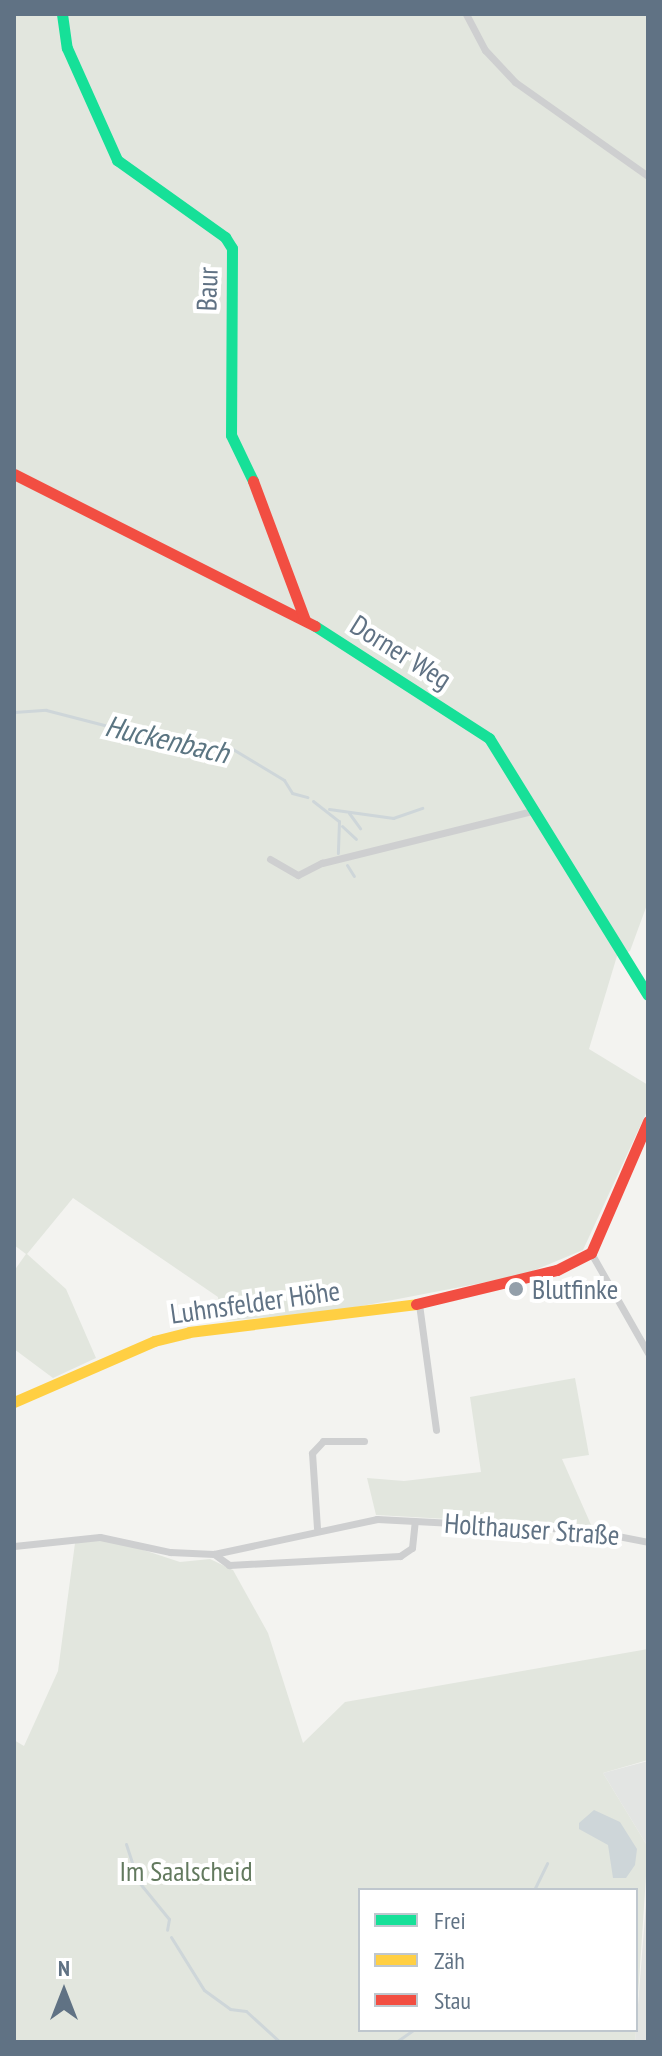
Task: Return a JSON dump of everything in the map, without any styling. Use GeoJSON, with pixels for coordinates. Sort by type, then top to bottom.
{"type":"FeatureCollection","features":[{"type":"Feature","properties":{"kind":"street","name":"Baur"},"geometry":{"type":"LineString","coordinates":[[62,14],[67,48],[117,160],[225,237],[232,248],[230,431],[266,508],[305,620]]}},
{"type":"Feature","properties":{"kind":"street"},"geometry":{"type":"LineString","coordinates":[[466,14],[485,50],[515,82],[648,176]]}},
{"type":"Feature","properties":{"kind":"street","name":"Dorner Weg"},"geometry":{"type":"LineString","coordinates":[[14,474],[305,620],[489,738],[648,995]]}},
{"type":"Feature","properties":{"kind":"street"},"geometry":{"type":"LineString","coordinates":[[270,859],[295,875],[322,863],[536,810]]}},
{"type":"Feature","properties":{"kind":"street"},"geometry":{"type":"LineString","coordinates":[[648,1121],[591,1253],[648,1353]]}},
{"type":"Feature","properties":{"kind":"street","name":"Luhnsfelder Höhe"},"geometry":{"type":"LineString","coordinates":[[14,1402],[147,1344],[189,1332],[419,1304],[537,1278],[591,1253]]}},
{"type":"Feature","properties":{"kind":"street"},"geometry":{"type":"LineString","coordinates":[[419,1304],[436,1430]]}},
{"type":"Feature","properties":{"kind":"street"},"geometry":{"type":"LineString","coordinates":[[317,1528],[312,1453],[323,1441],[364,1441]]}},
{"type":"Feature","properties":{"kind":"street","name":"Holthauser Straße"},"geometry":{"type":"LineString","coordinates":[[14,1546],[100,1537],[170,1552],[214,1554],[317,1528],[377,1519],[587,1530],[648,1542]]}},
{"type":"Feature","properties":{"kind":"street","name":"Holthauser Straße"},"geometry":{"type":"LineString","coordinates":[[214,1554],[229,1565],[400,1556],[412,1548],[415,1521]]}},
{"type":"Feature","properties":{"kind":"shaded area"},"geometry":{"type":"Polygon","coordinates":[[[648,1761],[648,1847],[603,1773],[648,1761]]]}},
{"type":"Feature","properties":{"kind":"shaded area"},"geometry":{"type":"Polygon","coordinates":[[[594,1810],[620,1822],[637,1849],[635,1865],[626,1878],[613,1878],[608,1845],[579,1829],[579,1823],[594,1810]]]}},
{"type":"Feature","properties":{"kind":"shaded area"},"geometry":{"type":"Polygon","coordinates":[[[648,1879],[648,2042],[635,2042],[648,1879]]]}},
{"type":"Feature","properties":{"kind":"green space"},"geometry":{"type":"Polygon","coordinates":[[[14,14],[648,14],[648,902],[630,951],[617,956],[589,1049],[648,1085],[648,1109],[583,1250],[523,1275],[325,1313],[219,1321],[218,1297],[73,1198],[27,1254],[66,1289],[96,1358],[53,1378],[14,1349],[14,1271],[26,1254],[14,1245],[14,14]]]}},
{"type":"Feature","properties":{"kind":"green space"},"geometry":{"type":"Polygon","coordinates":[[[575,1378],[589,1455],[562,1459],[592,1527],[376,1515],[367,1478],[404,1481],[481,1472],[470,1397],[575,1378]]]}},
{"type":"Feature","properties":{"kind":"green space","name":"Im Saalscheid"},"geometry":{"type":"Polygon","coordinates":[[[87,1539],[116,1541],[180,1562],[210,1559],[233,1570],[268,1633],[303,1743],[345,1702],[648,1649],[648,1760],[603,1773],[648,1847],[638,1996],[638,1888],[358,1888],[358,2032],[636,2032],[635,2042],[14,2042],[14,1740],[24,1746],[58,1671],[75,1543],[87,1539]]]}},
{"type":"Feature","properties":{"kind":"waterway","name":"Huckenbach"},"geometry":{"type":"LineString","coordinates":[[14,712],[46,710],[139,734],[150,731],[231,748],[284,780],[292,793],[307,797]]}},
{"type":"Feature","properties":{"kind":"waterway","name":"Huckenbach"},"geometry":{"type":"LineString","coordinates":[[313,801],[339,821],[338,853]]}},
{"type":"Feature","properties":{"kind":"waterway"},"geometry":{"type":"LineString","coordinates":[[329,809],[393,818],[422,808]]}},
{"type":"Feature","properties":{"kind":"waterway"},"geometry":{"type":"LineString","coordinates":[[349,813],[360,828]]}},
{"type":"Feature","properties":{"kind":"waterway"},"geometry":{"type":"LineString","coordinates":[[342,826],[356,839]]}},
{"type":"Feature","properties":{"kind":"waterway","name":"Huckenbach"},"geometry":{"type":"LineString","coordinates":[[347,865],[354,876]]}},
{"type":"Feature","properties":{"kind":"waterway"},"geometry":{"type":"LineString","coordinates":[[126,1844],[138,1881],[169,1919],[167,1930]]}},
{"type":"Feature","properties":{"kind":"waterway"},"geometry":{"type":"LineString","coordinates":[[535,1888],[547,1863]]}},
{"type":"Feature","properties":{"kind":"waterway"},"geometry":{"type":"LineString","coordinates":[[171,1937],[204,1990],[230,2009],[246,2011],[280,2042]]}},
{"type":"Feature","properties":{"kind":"waterway"},"geometry":{"type":"LineString","coordinates":[[396,2042],[410,2032]]}},
{"type":"Feature","properties":{"kind":"traffic: fast"},"geometry":{"type":"LineString","coordinates":[[62,14],[67,48],[117,160],[225,237],[232,248],[231,435],[253,481]]}},
{"type":"Feature","properties":{"kind":"traffic: fast"},"geometry":{"type":"LineString","coordinates":[[315,626],[489,738],[648,995]]}},
{"type":"Feature","properties":{"kind":"traffic: slow"},"geometry":{"type":"LineString","coordinates":[[14,1402],[154,1341],[189,1332],[416,1304]]}},
{"type":"Feature","properties":{"kind":"traffic: jam"},"geometry":{"type":"LineString","coordinates":[[14,474],[315,626]]}},
{"type":"Feature","properties":{"kind":"traffic: jam"},"geometry":{"type":"LineString","coordinates":[[253,481],[305,620]]}},
{"type":"Feature","properties":{"kind":"traffic: jam"},"geometry":{"type":"LineString","coordinates":[[416,1304],[557,1270],[591,1253],[648,1121]]}},
{"type":"Feature","properties":{"kind":"place","name":"Blutfinke"},"geometry":{"type":"Point","coordinates":[516,1289]}}]}
